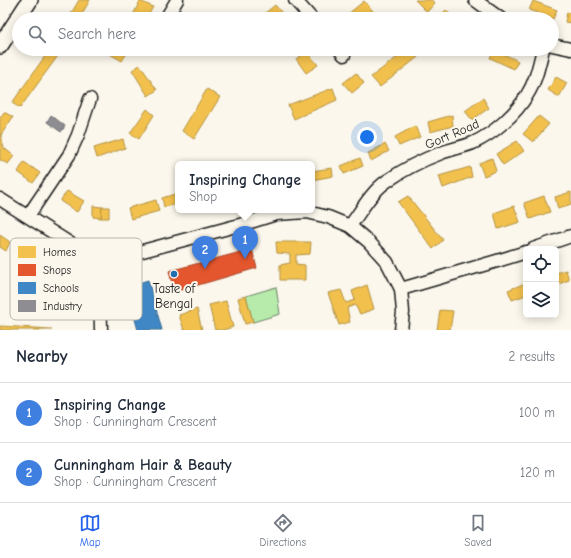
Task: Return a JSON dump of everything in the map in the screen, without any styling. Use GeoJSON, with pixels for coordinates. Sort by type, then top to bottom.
{"type":"FeatureCollection","features":[{"type":"Feature","properties":{"kind":"street"},"geometry":{"type":"LineString","coordinates":[[22,12],[30,0]]}},
{"type":"Feature","properties":{"kind":"street"},"geometry":{"type":"LineString","coordinates":[[169,12],[177,0]]}},
{"type":"Feature","properties":{"kind":"street"},"geometry":{"type":"LineString","coordinates":[[295,0],[306,12]]}},
{"type":"Feature","properties":{"kind":"street"},"geometry":{"type":"LineString","coordinates":[[475,0],[491,12]]}},
{"type":"Feature","properties":{"kind":"street"},"geometry":{"type":"LineString","coordinates":[[0,46],[12,28]]}},
{"type":"Feature","properties":{"kind":"street"},"geometry":{"type":"LineString","coordinates":[[559,46],[571,49]]}},
{"type":"Feature","properties":{"kind":"street","name":"Gort Road"},"geometry":{"type":"LineString","coordinates":[[350,226],[370,198],[386,182],[441,153],[473,143],[495,130],[527,96],[537,73],[541,56]]}},
{"type":"Feature","properties":{"kind":"street"},"geometry":{"type":"LineString","coordinates":[[28,216],[69,155],[78,135],[90,99]]}},
{"type":"Feature","properties":{"kind":"street"},"geometry":{"type":"LineString","coordinates":[[0,199],[63,238]]}},
{"type":"Feature","properties":{"kind":"street"},"geometry":{"type":"LineString","coordinates":[[142,251],[276,214],[292,213]]}},
{"type":"Feature","properties":{"kind":"street"},"geometry":{"type":"LineString","coordinates":[[311,213],[328,217],[350,226],[369,242],[387,262],[401,289],[403,312],[401,330]]}},
{"type":"Feature","properties":{"kind":"street"},"geometry":{"type":"LineString","coordinates":[[542,246],[571,236]]}},
{"type":"Feature","properties":{"kind":"street"},"geometry":{"type":"LineString","coordinates":[[401,289],[523,253]]}},
{"type":"Feature","properties":{"kind":"street"},"geometry":{"type":"LineString","coordinates":[[101,320],[101,330]]}},
{"type":"Feature","properties":{"kind":"green space"},"geometry":{"type":"Polygon","coordinates":[[[276,287],[280,314],[253,322],[246,296],[276,287]]]}},
{"type":"Feature","properties":{"kind":"building: Homes"},"geometry":{"type":"Polygon","coordinates":[[[79,0],[90,0],[83,12],[72,12],[79,0]]]}},
{"type":"Feature","properties":{"kind":"building: Homes"},"geometry":{"type":"Polygon","coordinates":[[[415,0],[431,0],[435,3],[427,12],[415,0]]]}},
{"type":"Feature","properties":{"kind":"building: Homes"},"geometry":{"type":"Polygon","coordinates":[[[140,1],[153,7],[150,12],[134,12],[140,1]]]}},
{"type":"Feature","properties":{"kind":"building: Homes"},"geometry":{"type":"Polygon","coordinates":[[[364,1],[373,11],[372,12],[351,12],[364,1]]]}},
{"type":"Feature","properties":{"kind":"building: Homes"},"geometry":{"type":"Polygon","coordinates":[[[533,1],[557,10],[556,12],[534,12],[529,10],[533,1]]]}},
{"type":"Feature","properties":{"kind":"building: Homes"},"geometry":{"type":"Polygon","coordinates":[[[275,5],[281,12],[266,12],[275,5]]]}},
{"type":"Feature","properties":{"kind":"building: Homes"},"geometry":{"type":"Polygon","coordinates":[[[567,12],[571,13],[571,23],[565,22],[567,12]]]}},
{"type":"Feature","properties":{"kind":"building: Homes"},"geometry":{"type":"Polygon","coordinates":[[[45,56],[58,56],[20,108],[12,103],[45,56]]]}},
{"type":"Feature","properties":{"kind":"building: Homes"},"geometry":{"type":"Polygon","coordinates":[[[113,56],[125,56],[122,61],[113,56]]]}},
{"type":"Feature","properties":{"kind":"building: Homes"},"geometry":{"type":"Polygon","coordinates":[[[301,56],[310,56],[318,65],[306,73],[296,59],[301,56]]]}},
{"type":"Feature","properties":{"kind":"building: Homes"},"geometry":{"type":"Polygon","coordinates":[[[399,56],[418,57],[380,87],[371,77],[399,56]]]}},
{"type":"Feature","properties":{"kind":"building: Homes"},"geometry":{"type":"Polygon","coordinates":[[[491,56],[508,56],[518,61],[514,69],[490,58],[491,56]]]}},
{"type":"Feature","properties":{"kind":"building: Homes"},"geometry":{"type":"Polygon","coordinates":[[[140,65],[157,90],[148,96],[132,70],[140,65]]]}},
{"type":"Feature","properties":{"kind":"building: Homes"},"geometry":{"type":"Polygon","coordinates":[[[356,73],[364,83],[352,93],[343,83],[356,73]]]}},
{"type":"Feature","properties":{"kind":"building: Homes"},"geometry":{"type":"Polygon","coordinates":[[[556,77],[567,83],[559,97],[548,90],[556,77]]]}},
{"type":"Feature","properties":{"kind":"building: Homes"},"geometry":{"type":"Polygon","coordinates":[[[333,88],[337,100],[294,119],[288,105],[333,88]]]}},
{"type":"Feature","properties":{"kind":"building: Homes"},"geometry":{"type":"Polygon","coordinates":[[[207,89],[220,97],[194,139],[182,131],[207,89]]]}},
{"type":"Feature","properties":{"kind":"building: Homes"},"geometry":{"type":"Polygon","coordinates":[[[483,98],[489,108],[472,120],[465,111],[483,98]]]}},
{"type":"Feature","properties":{"kind":"building: Homes"},"geometry":{"type":"Polygon","coordinates":[[[147,109],[154,115],[139,139],[130,133],[147,109]]]}},
{"type":"Feature","properties":{"kind":"building: Homes"},"geometry":{"type":"Polygon","coordinates":[[[4,112],[13,117],[1,135],[4,148],[14,156],[8,164],[0,160],[0,118],[4,112]]]}},
{"type":"Feature","properties":{"kind":"building: Homes"},"geometry":{"type":"Polygon","coordinates":[[[452,115],[453,126],[430,132],[428,122],[452,115]]]}},
{"type":"Feature","properties":{"kind":"building: Homes"},"geometry":{"type":"Polygon","coordinates":[[[539,116],[549,124],[533,142],[523,134],[539,116]]]}},
{"type":"Feature","properties":{"kind":"building: Homes"},"geometry":{"type":"Polygon","coordinates":[[[415,126],[420,137],[399,146],[395,137],[415,126]]]}},
{"type":"Feature","properties":{"kind":"building: Homes"},"geometry":{"type":"Polygon","coordinates":[[[123,139],[125,148],[97,158],[94,148],[123,139]]]}},
{"type":"Feature","properties":{"kind":"building: Homes"},"geometry":{"type":"Polygon","coordinates":[[[517,141],[524,151],[503,165],[496,154],[517,141]]]}},
{"type":"Feature","properties":{"kind":"building: Homes"},"geometry":{"type":"Polygon","coordinates":[[[385,144],[389,151],[371,161],[368,153],[385,144]]]}},
{"type":"Feature","properties":{"kind":"building: Homes"},"geometry":{"type":"Polygon","coordinates":[[[360,158],[363,166],[344,174],[341,166],[360,158]]]}},
{"type":"Feature","properties":{"kind":"building: Homes"},"geometry":{"type":"Polygon","coordinates":[[[492,158],[496,171],[484,176],[479,163],[492,158]]]}},
{"type":"Feature","properties":{"kind":"building: Homes"},"geometry":{"type":"Polygon","coordinates":[[[24,162],[40,173],[33,183],[18,172],[24,162]]]}},
{"type":"Feature","properties":{"kind":"building: Homes"},"geometry":{"type":"Polygon","coordinates":[[[470,167],[472,177],[443,188],[439,176],[470,167]]]}},
{"type":"Feature","properties":{"kind":"building: Homes"},"geometry":{"type":"Polygon","coordinates":[[[332,168],[333,176],[315,179],[315,171],[332,168]]]}},
{"type":"Feature","properties":{"kind":"building: Homes"},"geometry":{"type":"Polygon","coordinates":[[[67,191],[84,201],[77,212],[60,201],[67,191]]]}},
{"type":"Feature","properties":{"kind":"building: Homes"},"geometry":{"type":"Polygon","coordinates":[[[571,192],[571,204],[558,209],[555,197],[571,192]]]}},
{"type":"Feature","properties":{"kind":"building: Homes"},"geometry":{"type":"Polygon","coordinates":[[[175,194],[175,205],[164,207],[162,198],[175,194]]]}},
{"type":"Feature","properties":{"kind":"building: Homes"},"geometry":{"type":"Polygon","coordinates":[[[408,196],[443,240],[433,249],[398,202],[408,196]]]}},
{"type":"Feature","properties":{"kind":"building: Homes"},"geometry":{"type":"Polygon","coordinates":[[[544,196],[550,212],[530,219],[524,203],[544,196]]]}},
{"type":"Feature","properties":{"kind":"building: Homes"},"geometry":{"type":"Polygon","coordinates":[[[156,200],[159,211],[131,219],[128,208],[156,200]]]}},
{"type":"Feature","properties":{"kind":"building: Homes"},"geometry":{"type":"Polygon","coordinates":[[[93,206],[102,207],[101,218],[93,217],[93,206]]]}},
{"type":"Feature","properties":{"kind":"building: Homes"},"geometry":{"type":"Polygon","coordinates":[[[514,206],[520,222],[498,229],[494,213],[514,206]]]}},
{"type":"Feature","properties":{"kind":"building: Homes"},"geometry":{"type":"Polygon","coordinates":[[[102,207],[109,207],[109,218],[101,218],[102,207]]]}},
{"type":"Feature","properties":{"kind":"building: Homes"},"geometry":{"type":"Polygon","coordinates":[[[0,235],[10,242],[6,251],[0,247],[0,235]]]}},
{"type":"Feature","properties":{"kind":"building: Homes"},"geometry":{"type":"Polygon","coordinates":[[[276,242],[311,242],[310,254],[296,255],[296,264],[305,265],[305,280],[280,280],[280,265],[290,263],[290,254],[277,253],[276,242]]]}},
{"type":"Feature","properties":{"kind":"building: Homes"},"geometry":{"type":"Polygon","coordinates":[[[566,270],[569,280],[559,284],[559,272],[566,270]]]}},
{"type":"Feature","properties":{"kind":"building: Homes"},"geometry":{"type":"Polygon","coordinates":[[[523,284],[523,296],[512,300],[508,290],[523,284]]]}},
{"type":"Feature","properties":{"kind":"building: Homes"},"geometry":{"type":"Polygon","coordinates":[[[367,285],[374,309],[360,314],[355,305],[347,308],[350,322],[339,325],[328,293],[341,290],[346,303],[355,300],[352,291],[367,285]]]}},
{"type":"Feature","properties":{"kind":"building: Homes"},"geometry":{"type":"Polygon","coordinates":[[[246,296],[253,322],[245,324],[238,298],[246,296]]]}},
{"type":"Feature","properties":{"kind":"building: Homes"},"geometry":{"type":"Polygon","coordinates":[[[226,301],[233,327],[223,330],[215,330],[209,305],[226,301]]]}},
{"type":"Feature","properties":{"kind":"building: Homes"},"geometry":{"type":"Polygon","coordinates":[[[197,309],[202,330],[184,330],[179,315],[197,309]]]}},
{"type":"Feature","properties":{"kind":"building: Homes"},"geometry":{"type":"Polygon","coordinates":[[[440,310],[453,311],[450,330],[437,330],[440,310]]]}},
{"type":"Feature","properties":{"kind":"building: Homes"},"geometry":{"type":"Polygon","coordinates":[[[0,326],[52,329],[52,330],[0,330],[0,326]]]}},
{"type":"Feature","properties":{"kind":"building: Shops"},"geometry":{"type":"Polygon","coordinates":[[[252,249],[257,268],[174,292],[169,271],[252,249]]]}},
{"type":"Feature","properties":{"kind":"building: Schools"},"geometry":{"type":"Polygon","coordinates":[[[148,280],[162,330],[138,330],[135,320],[142,320],[142,282],[148,280]]]}},
{"type":"Feature","properties":{"kind":"building: Industry"},"geometry":{"type":"Polygon","coordinates":[[[51,115],[65,126],[61,132],[47,122],[51,115]]]}},
{"type":"Feature","properties":{"kind":"place","name":"Inspiring Change"},"geometry":{"type":"Point","coordinates":[245,259]}},
{"type":"Feature","properties":{"kind":"place","name":"Cunningham Hair & Beauty"},"geometry":{"type":"Point","coordinates":[205,269]}},
{"type":"Feature","properties":{"kind":"place","name":"Taste of Bengal"},"geometry":{"type":"Point","coordinates":[174,274]}}]}
